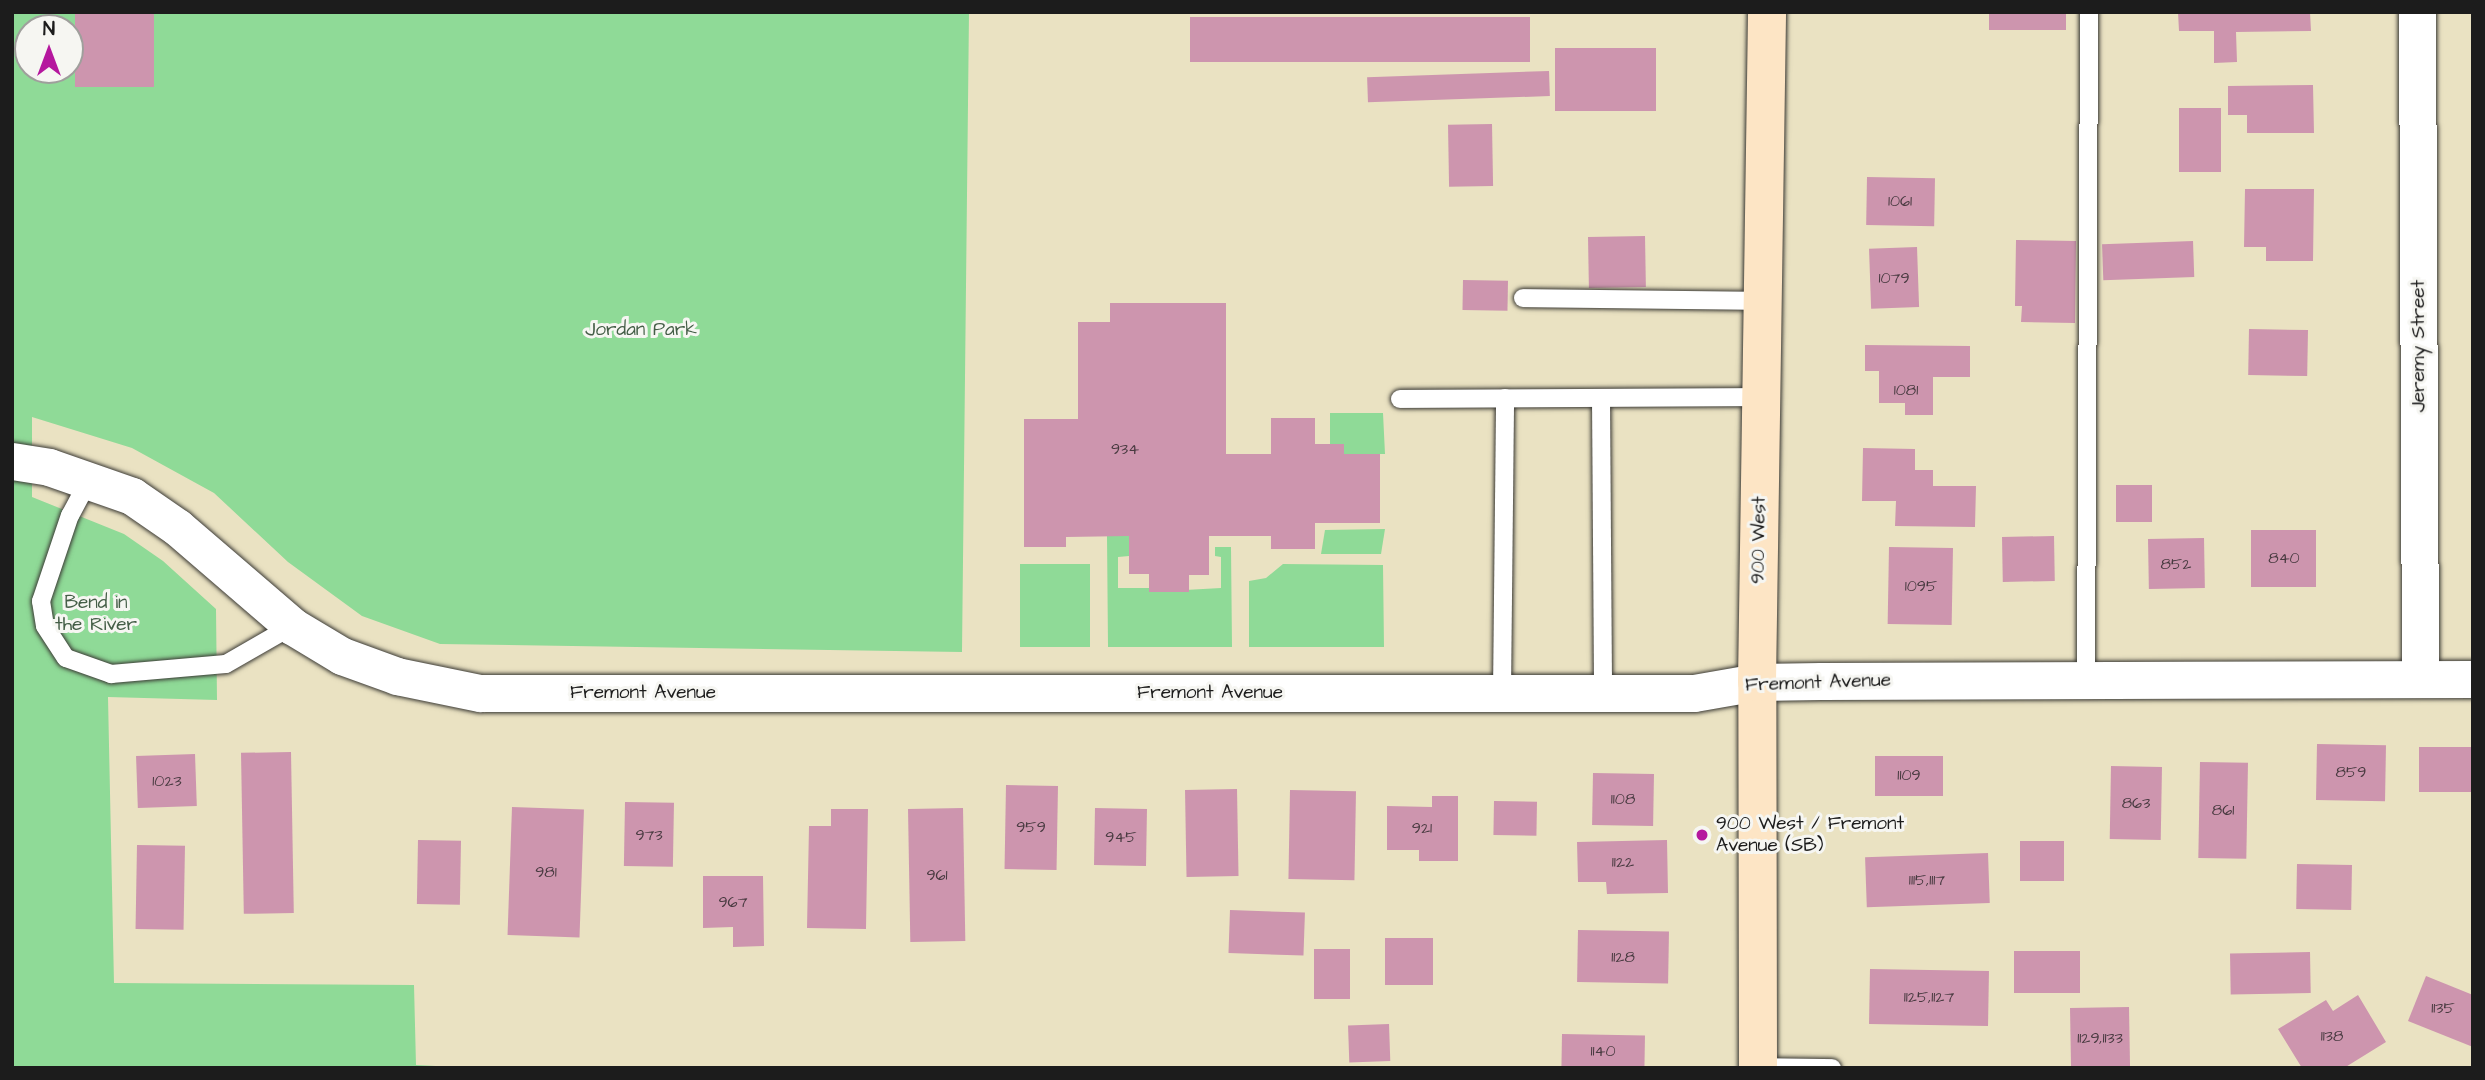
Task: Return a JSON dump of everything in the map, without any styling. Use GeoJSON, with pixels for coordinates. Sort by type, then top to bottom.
{"type":"FeatureCollection","features":[{"type":"Feature","properties":{"kind":"main road","name":"900 West"},"geometry":{"type":"LineString","coordinates":[[1758,1067],[1756,682],[1767,12]]}},
{"type":"Feature","properties":{"kind":"street","name":"Jeremy Street"},"geometry":{"type":"LineString","coordinates":[[2417,12],[2420,679]]}},
{"type":"Feature","properties":{"kind":"street","name":"Fremont Avenue"},"geometry":{"type":"LineString","coordinates":[[12,461],[89,480],[132,496],[177,527],[292,626],[364,664],[480,693],[1694,693],[1756,682],[2473,679]]}},
{"type":"Feature","properties":{"kind":"lane"},"geometry":{"type":"LineString","coordinates":[[2086,680],[2089,12]]}},
{"type":"Feature","properties":{"kind":"lane"},"geometry":{"type":"LineString","coordinates":[[1522,298],[1762,301]]}},
{"type":"Feature","properties":{"kind":"lane"},"geometry":{"type":"LineString","coordinates":[[1401,399],[1761,397]]}},
{"type":"Feature","properties":{"kind":"lane"},"geometry":{"type":"LineString","coordinates":[[1502,693],[1505,398]]}},
{"type":"Feature","properties":{"kind":"lane"},"geometry":{"type":"LineString","coordinates":[[1601,398],[1603,693]]}},
{"type":"Feature","properties":{"kind":"lane"},"geometry":{"type":"LineString","coordinates":[[89,480],[70,515],[41,601],[45,626],[66,657],[111,674],[226,664],[292,626]]}},
{"type":"Feature","properties":{"kind":"lane"},"geometry":{"type":"LineString","coordinates":[[1758,1067],[1832,1068]]}},
{"type":"Feature","properties":{"kind":"green space","name":"Jordan Park"},"geometry":{"type":"Polygon","coordinates":[[[12,12],[969,12],[962,652],[440,644],[362,616],[288,562],[214,493],[132,448],[32,417],[32,497],[124,534],[163,561],[216,609],[217,700],[108,697],[114,983],[414,985],[416,1065],[475,1068],[12,1068],[12,12]]]}},
{"type":"Feature","properties":{"kind":"green space"},"geometry":{"type":"Polygon","coordinates":[[[1330,413],[1383,413],[1385,454],[1344,454],[1344,444],[1330,444],[1330,413]]]}},
{"type":"Feature","properties":{"kind":"green space"},"geometry":{"type":"Polygon","coordinates":[[[1385,529],[1381,554],[1321,554],[1325,530],[1385,529]]]}},
{"type":"Feature","properties":{"kind":"green space"},"geometry":{"type":"Polygon","coordinates":[[[1107,536],[1129,536],[1129,556],[1118,557],[1118,588],[1149,588],[1149,592],[1221,588],[1221,557],[1215,556],[1215,547],[1231,547],[1232,647],[1108,647],[1107,536]]]}},
{"type":"Feature","properties":{"kind":"green space"},"geometry":{"type":"Polygon","coordinates":[[[1020,564],[1090,564],[1090,647],[1020,647],[1020,564]]]}},
{"type":"Feature","properties":{"kind":"green space"},"geometry":{"type":"Polygon","coordinates":[[[1283,564],[1383,565],[1384,647],[1249,647],[1249,581],[1266,578],[1283,564]]]}},
{"type":"Feature","properties":{"kind":"building"},"geometry":{"type":"Polygon","coordinates":[[[154,12],[154,87],[75,87],[75,84],[84,84],[84,14],[75,14],[154,12]]]}},
{"type":"Feature","properties":{"kind":"building"},"geometry":{"type":"Polygon","coordinates":[[[1989,12],[2066,12],[2066,30],[1989,30],[1989,12]]]}},
{"type":"Feature","properties":{"kind":"building"},"geometry":{"type":"Polygon","coordinates":[[[2178,12],[2310,12],[2311,31],[2236,32],[2237,62],[2214,63],[2214,31],[2179,31],[2178,12]]]}},
{"type":"Feature","properties":{"kind":"building"},"geometry":{"type":"Polygon","coordinates":[[[1190,17],[1530,17],[1530,62],[1190,62],[1190,17]]]}},
{"type":"Feature","properties":{"kind":"building"},"geometry":{"type":"Polygon","coordinates":[[[1555,48],[1656,48],[1656,111],[1555,111],[1555,48]]]}},
{"type":"Feature","properties":{"kind":"building"},"geometry":{"type":"Polygon","coordinates":[[[1549,71],[1550,96],[1368,102],[1367,77],[1549,71]]]}},
{"type":"Feature","properties":{"kind":"building"},"geometry":{"type":"Polygon","coordinates":[[[2313,85],[2314,133],[2247,133],[2247,115],[2228,115],[2228,86],[2313,85]]]}},
{"type":"Feature","properties":{"kind":"building"},"geometry":{"type":"Polygon","coordinates":[[[2179,108],[2221,108],[2221,172],[2179,172],[2179,108]]]}},
{"type":"Feature","properties":{"kind":"building"},"geometry":{"type":"Polygon","coordinates":[[[1492,124],[1493,186],[1449,187],[1448,125],[1492,124]]]}},
{"type":"Feature","properties":{"kind":"building"},"geometry":{"type":"Polygon","coordinates":[[[1867,177],[1935,178],[1934,226],[1866,225],[1867,177]]]}},
{"type":"Feature","properties":{"kind":"building"},"geometry":{"type":"Polygon","coordinates":[[[2245,189],[2314,189],[2313,261],[2266,261],[2266,247],[2244,247],[2245,189]]]}},
{"type":"Feature","properties":{"kind":"building"},"geometry":{"type":"Polygon","coordinates":[[[1645,236],[1646,287],[1589,288],[1588,237],[1645,236]]]}},
{"type":"Feature","properties":{"kind":"building"},"geometry":{"type":"Polygon","coordinates":[[[2016,240],[2076,241],[2075,323],[2021,322],[2022,306],[2015,306],[2016,240]]]}},
{"type":"Feature","properties":{"kind":"building"},"geometry":{"type":"Polygon","coordinates":[[[2193,241],[2194,277],[2103,280],[2102,244],[2193,241]]]}},
{"type":"Feature","properties":{"kind":"building"},"geometry":{"type":"Polygon","coordinates":[[[1917,247],[1919,307],[1871,309],[1869,249],[1917,247]]]}},
{"type":"Feature","properties":{"kind":"building"},"geometry":{"type":"Polygon","coordinates":[[[1463,280],[1508,281],[1507,311],[1462,310],[1463,280]]]}},
{"type":"Feature","properties":{"kind":"building"},"geometry":{"type":"Polygon","coordinates":[[[1110,303],[1226,303],[1226,454],[1271,454],[1271,418],[1315,418],[1315,444],[1344,444],[1344,454],[1380,454],[1380,523],[1315,523],[1315,549],[1271,549],[1271,536],[1209,536],[1209,575],[1189,575],[1189,592],[1149,592],[1149,574],[1129,574],[1129,536],[1066,537],[1066,547],[1024,547],[1024,419],[1078,419],[1078,322],[1110,322],[1110,303]]]}},
{"type":"Feature","properties":{"kind":"building"},"geometry":{"type":"Polygon","coordinates":[[[2249,329],[2308,330],[2307,376],[2248,375],[2249,329]]]}},
{"type":"Feature","properties":{"kind":"building"},"geometry":{"type":"Polygon","coordinates":[[[1865,345],[1970,346],[1970,377],[1933,377],[1933,415],[1905,415],[1905,403],[1879,403],[1879,371],[1865,371],[1865,345]]]}},
{"type":"Feature","properties":{"kind":"building"},"geometry":{"type":"Polygon","coordinates":[[[1863,448],[1915,449],[1915,470],[1933,470],[1933,486],[1976,486],[1975,527],[1895,526],[1896,501],[1862,501],[1863,448]]]}},
{"type":"Feature","properties":{"kind":"building"},"geometry":{"type":"Polygon","coordinates":[[[2116,485],[2152,485],[2152,522],[2116,522],[2116,485]]]}},
{"type":"Feature","properties":{"kind":"building"},"geometry":{"type":"Polygon","coordinates":[[[2251,530],[2316,530],[2316,587],[2251,587],[2251,530]]]}},
{"type":"Feature","properties":{"kind":"building"},"geometry":{"type":"Polygon","coordinates":[[[2054,536],[2055,581],[2003,582],[2002,537],[2054,536]]]}},
{"type":"Feature","properties":{"kind":"building"},"geometry":{"type":"Polygon","coordinates":[[[2204,538],[2205,588],[2149,589],[2148,539],[2204,538]]]}},
{"type":"Feature","properties":{"kind":"building"},"geometry":{"type":"Polygon","coordinates":[[[1889,547],[1953,548],[1952,625],[1888,624],[1889,547]]]}},
{"type":"Feature","properties":{"kind":"building"},"geometry":{"type":"Polygon","coordinates":[[[2317,744],[2386,745],[2385,801],[2316,800],[2317,744]]]}},
{"type":"Feature","properties":{"kind":"building"},"geometry":{"type":"Polygon","coordinates":[[[2419,747],[2473,747],[2473,792],[2419,792],[2419,747]]]}},
{"type":"Feature","properties":{"kind":"building"},"geometry":{"type":"Polygon","coordinates":[[[291,752],[294,913],[244,914],[241,753],[291,752]]]}},
{"type":"Feature","properties":{"kind":"building"},"geometry":{"type":"Polygon","coordinates":[[[195,754],[197,806],[138,808],[136,756],[195,754]]]}},
{"type":"Feature","properties":{"kind":"building"},"geometry":{"type":"Polygon","coordinates":[[[1875,756],[1943,756],[1943,796],[1875,796],[1875,756]]]}},
{"type":"Feature","properties":{"kind":"building"},"geometry":{"type":"Polygon","coordinates":[[[2200,762],[2248,763],[2246,859],[2198,858],[2200,762]]]}},
{"type":"Feature","properties":{"kind":"building"},"geometry":{"type":"Polygon","coordinates":[[[2111,766],[2162,767],[2161,840],[2110,839],[2111,766]]]}},
{"type":"Feature","properties":{"kind":"building"},"geometry":{"type":"Polygon","coordinates":[[[1593,773],[1654,774],[1653,826],[1592,825],[1593,773]]]}},
{"type":"Feature","properties":{"kind":"building"},"geometry":{"type":"Polygon","coordinates":[[[1006,785],[1058,786],[1057,870],[1005,869],[1006,785]]]}},
{"type":"Feature","properties":{"kind":"building"},"geometry":{"type":"Polygon","coordinates":[[[1237,789],[1239,876],[1187,877],[1185,790],[1237,789]]]}},
{"type":"Feature","properties":{"kind":"building"},"geometry":{"type":"Polygon","coordinates":[[[1290,790],[1356,791],[1354,880],[1288,879],[1290,790]]]}},
{"type":"Feature","properties":{"kind":"building"},"geometry":{"type":"Polygon","coordinates":[[[1432,796],[1458,796],[1458,861],[1419,861],[1419,850],[1387,850],[1387,806],[1432,807],[1432,796]]]}},
{"type":"Feature","properties":{"kind":"building"},"geometry":{"type":"Polygon","coordinates":[[[1494,801],[1537,802],[1536,836],[1493,835],[1494,801]]]}},
{"type":"Feature","properties":{"kind":"building"},"geometry":{"type":"Polygon","coordinates":[[[625,802],[674,803],[673,867],[624,866],[625,802]]]}},
{"type":"Feature","properties":{"kind":"building"},"geometry":{"type":"Polygon","coordinates":[[[512,807],[584,810],[579,937],[508,935],[512,807]]]}},
{"type":"Feature","properties":{"kind":"building"},"geometry":{"type":"Polygon","coordinates":[[[963,808],[965,941],[910,942],[908,809],[963,808]]]}},
{"type":"Feature","properties":{"kind":"building"},"geometry":{"type":"Polygon","coordinates":[[[1095,808],[1147,809],[1146,866],[1094,865],[1095,808]]]}},
{"type":"Feature","properties":{"kind":"building"},"geometry":{"type":"Polygon","coordinates":[[[831,809],[868,809],[866,929],[807,928],[809,826],[831,826],[831,809]]]}},
{"type":"Feature","properties":{"kind":"building"},"geometry":{"type":"Polygon","coordinates":[[[418,840],[461,841],[460,905],[417,904],[418,840]]]}},
{"type":"Feature","properties":{"kind":"building"},"geometry":{"type":"Polygon","coordinates":[[[1667,840],[1668,893],[1607,894],[1606,882],[1578,882],[1577,842],[1667,840]]]}},
{"type":"Feature","properties":{"kind":"building"},"geometry":{"type":"Polygon","coordinates":[[[2020,841],[2064,841],[2064,881],[2020,881],[2020,841]]]}},
{"type":"Feature","properties":{"kind":"building"},"geometry":{"type":"Polygon","coordinates":[[[137,845],[185,846],[184,930],[136,929],[137,845]]]}},
{"type":"Feature","properties":{"kind":"building"},"geometry":{"type":"Polygon","coordinates":[[[1988,853],[1990,903],[1867,907],[1865,857],[1988,853]]]}},
{"type":"Feature","properties":{"kind":"building"},"geometry":{"type":"Polygon","coordinates":[[[2297,864],[2352,865],[2351,910],[2296,909],[2297,864]]]}},
{"type":"Feature","properties":{"kind":"building"},"geometry":{"type":"Polygon","coordinates":[[[703,876],[763,876],[764,946],[733,947],[733,927],[703,928],[703,876]]]}},
{"type":"Feature","properties":{"kind":"building"},"geometry":{"type":"Polygon","coordinates":[[[1230,910],[1305,913],[1303,956],[1228,953],[1230,910]]]}},
{"type":"Feature","properties":{"kind":"building"},"geometry":{"type":"Polygon","coordinates":[[[1578,930],[1669,932],[1668,984],[1577,982],[1578,930]]]}},
{"type":"Feature","properties":{"kind":"building"},"geometry":{"type":"Polygon","coordinates":[[[1385,938],[1433,938],[1433,985],[1385,985],[1385,938]]]}},
{"type":"Feature","properties":{"kind":"building"},"geometry":{"type":"Polygon","coordinates":[[[1314,949],[1350,949],[1350,999],[1314,999],[1314,949]]]}},
{"type":"Feature","properties":{"kind":"building"},"geometry":{"type":"Polygon","coordinates":[[[2014,951],[2080,951],[2080,993],[2014,993],[2014,951]]]}},
{"type":"Feature","properties":{"kind":"building"},"geometry":{"type":"Polygon","coordinates":[[[2310,952],[2311,993],[2231,994],[2230,953],[2310,952]]]}},
{"type":"Feature","properties":{"kind":"building"},"geometry":{"type":"Polygon","coordinates":[[[1870,969],[1989,971],[1988,1026],[1869,1024],[1870,969]]]}},
{"type":"Feature","properties":{"kind":"building"},"geometry":{"type":"Polygon","coordinates":[[[2426,976],[2473,995],[2473,1047],[2408,1021],[2426,976]]]}},
{"type":"Feature","properties":{"kind":"building"},"geometry":{"type":"Polygon","coordinates":[[[2358,995],[2386,1042],[2344,1068],[2302,1068],[2278,1029],[2326,1000],[2333,1011],[2358,995]]]}},
{"type":"Feature","properties":{"kind":"building"},"geometry":{"type":"Polygon","coordinates":[[[2129,1007],[2130,1068],[2071,1068],[2070,1008],[2129,1007]]]}},
{"type":"Feature","properties":{"kind":"building"},"geometry":{"type":"Polygon","coordinates":[[[1389,1024],[1390,1061],[1349,1062],[1348,1025],[1389,1024]]]}},
{"type":"Feature","properties":{"kind":"building"},"geometry":{"type":"Polygon","coordinates":[[[1562,1034],[1645,1035],[1644,1068],[1561,1068],[1562,1034]]]}},
{"type":"Feature","properties":{"kind":"place","name":"900 West / Fremont Avenue (SB)"},"geometry":{"type":"Point","coordinates":[1702,835]}},
{"type":"Feature","properties":{"kind":"park label","name":"Bend in the River"},"geometry":{"type":"Point","coordinates":[96,614]}}]}
